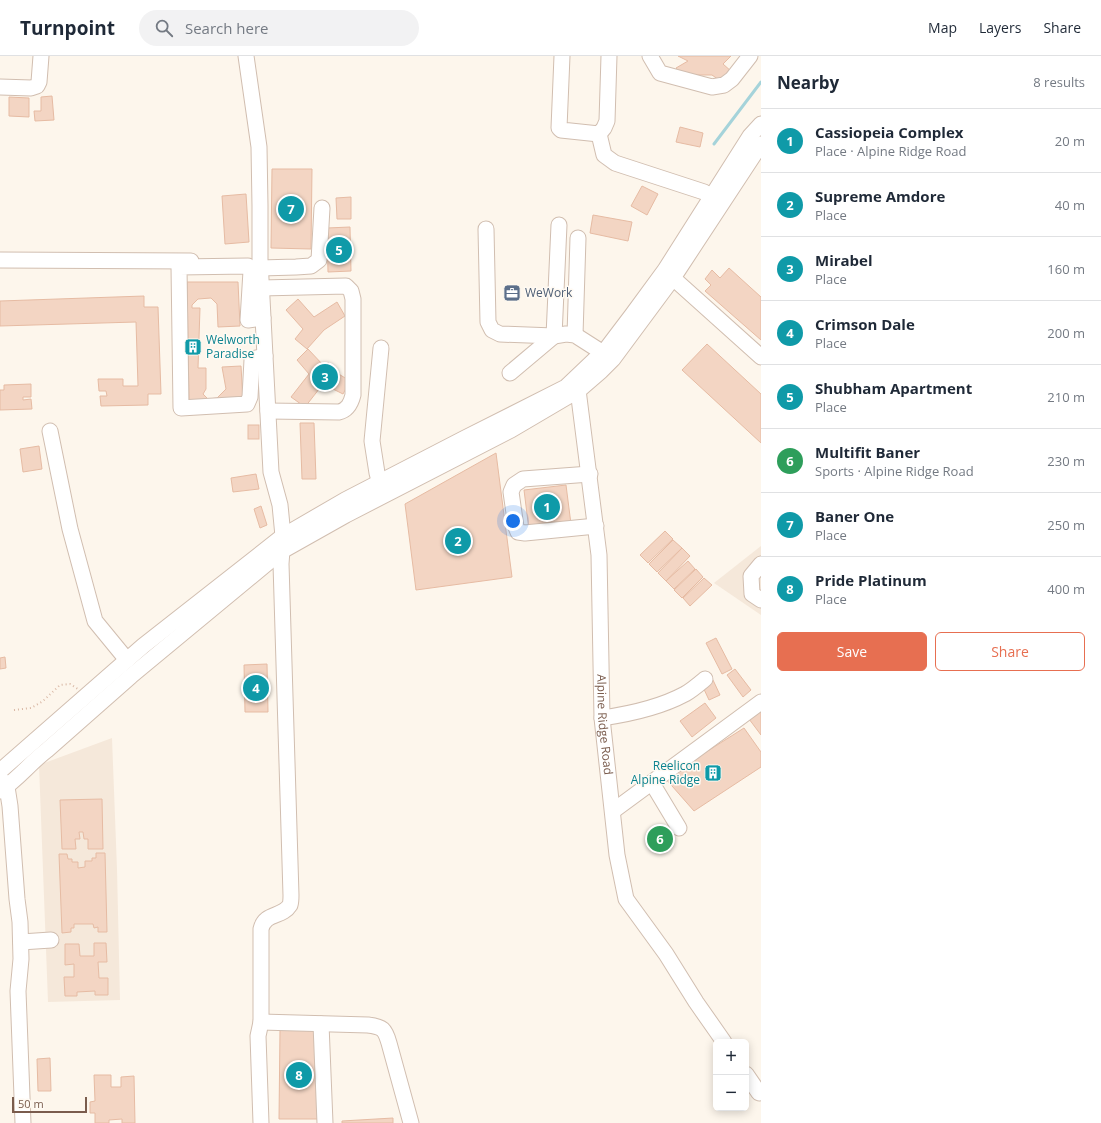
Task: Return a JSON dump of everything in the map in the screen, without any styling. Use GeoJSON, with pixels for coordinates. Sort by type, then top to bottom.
{"type":"FeatureCollection","features":[{"type":"Feature","properties":{"kind":"street"},"geometry":{"type":"LineString","coordinates":[[0,87],[31,88],[37,86],[39,82],[41,56]]}},
{"type":"Feature","properties":{"kind":"street"},"geometry":{"type":"LineString","coordinates":[[246,56],[259,147],[260,264],[271,472],[280,505],[282,536],[291,895],[290,904],[283,911],[265,919],[261,929],[261,1022],[258,1036],[262,1123]]}},
{"type":"Feature","properties":{"kind":"street"},"geometry":{"type":"LineString","coordinates":[[562,56],[559,128],[562,130],[599,134]]}},
{"type":"Feature","properties":{"kind":"street"},"geometry":{"type":"LineString","coordinates":[[599,134],[607,121],[609,56]]}},
{"type":"Feature","properties":{"kind":"street"},"geometry":{"type":"LineString","coordinates":[[650,56],[660,73],[712,87],[724,85],[732,79],[750,56]]}},
{"type":"Feature","properties":{"kind":"street"},"geometry":{"type":"LineString","coordinates":[[608,356],[673,278],[717,200],[750,136],[761,124]]}},
{"type":"Feature","properties":{"kind":"street"},"geometry":{"type":"LineString","coordinates":[[599,134],[604,155],[615,163],[704,192],[717,200]]}},
{"type":"Feature","properties":{"kind":"street"},"geometry":{"type":"LineString","coordinates":[[0,772],[143,646],[282,536],[511,430],[578,384],[602,371],[608,356],[632,315],[717,200],[761,144]]}},
{"type":"Feature","properties":{"kind":"street"},"geometry":{"type":"LineString","coordinates":[[0,260],[260,264],[296,267],[311,266],[319,260],[322,208]]}},
{"type":"Feature","properties":{"kind":"street"},"geometry":{"type":"LineString","coordinates":[[510,373],[554,336],[559,225]]}},
{"type":"Feature","properties":{"kind":"street"},"geometry":{"type":"LineString","coordinates":[[486,229],[488,322],[492,330],[500,334],[554,336],[566,334],[575,335],[608,356]]}},
{"type":"Feature","properties":{"kind":"street"},"geometry":{"type":"LineString","coordinates":[[575,335],[578,238]]}},
{"type":"Feature","properties":{"kind":"street"},"geometry":{"type":"LineString","coordinates":[[263,318],[248,320],[251,270],[248,266],[179,267],[181,408],[246,404],[250,398],[252,360],[265,356]]}},
{"type":"Feature","properties":{"kind":"street"},"geometry":{"type":"LineString","coordinates":[[673,278],[761,356]]}},
{"type":"Feature","properties":{"kind":"street"},"geometry":{"type":"LineString","coordinates":[[261,288],[346,286],[351,291],[352,300],[353,395],[348,407],[344,411],[339,412],[268,411]]}},
{"type":"Feature","properties":{"kind":"street"},"geometry":{"type":"LineString","coordinates":[[381,348],[372,441],[381,489]]}},
{"type":"Feature","properties":{"kind":"street","name":"Alpine Ridge Road"},"geometry":{"type":"LineString","coordinates":[[578,384],[599,555],[602,718],[618,855],[626,898],[666,954],[696,1002],[722,1039]]}},
{"type":"Feature","properties":{"kind":"street"},"geometry":{"type":"LineString","coordinates":[[50,431],[70,529],[94,621],[127,660]]}},
{"type":"Feature","properties":{"kind":"street"},"geometry":{"type":"LineString","coordinates":[[590,474],[523,479],[514,485],[512,492],[516,527],[518,532],[525,533],[596,526]]}},
{"type":"Feature","properties":{"kind":"street"},"geometry":{"type":"LineString","coordinates":[[23,1123],[18,990],[21,942],[10,806],[2,785],[47,750],[131,676],[282,551],[346,515],[381,489]]}},
{"type":"Feature","properties":{"kind":"street"},"geometry":{"type":"LineString","coordinates":[[761,564],[751,576],[752,594],[761,600]]}},
{"type":"Feature","properties":{"kind":"street"},"geometry":{"type":"LineString","coordinates":[[602,718],[631,714],[662,704],[686,694],[705,679]]}},
{"type":"Feature","properties":{"kind":"street"},"geometry":{"type":"LineString","coordinates":[[613,811],[761,702]]}},
{"type":"Feature","properties":{"kind":"street"},"geometry":{"type":"LineString","coordinates":[[652,783],[679,828]]}},
{"type":"Feature","properties":{"kind":"street"},"geometry":{"type":"LineString","coordinates":[[21,942],[51,940]]}},
{"type":"Feature","properties":{"kind":"street"},"geometry":{"type":"LineString","coordinates":[[261,1022],[368,1025],[380,1027],[386,1032],[411,1123]]}},
{"type":"Feature","properties":{"kind":"street"},"geometry":{"type":"LineString","coordinates":[[321,1024],[325,1123]]}},
{"type":"Feature","properties":{"kind":"street"},"geometry":{"type":"LineString","coordinates":[[747,1075],[759,1093]]}},
{"type":"Feature","properties":{"kind":"path"},"geometry":{"type":"LineString","coordinates":[[14,710],[31,708],[43,701],[60,685],[70,684],[87,695]]}},
{"type":"Feature","properties":{"kind":"shaded area"},"geometry":{"type":"Polygon","coordinates":[[[761,546],[761,615],[714,583],[761,546]]]}},
{"type":"Feature","properties":{"kind":"shaded area"},"geometry":{"type":"Polygon","coordinates":[[[112,738],[120,1000],[48,1002],[39,765],[112,738]]]}},
{"type":"Feature","properties":{"kind":"building"},"geometry":{"type":"Polygon","coordinates":[[[678,56],[731,56],[723,64],[732,72],[722,82],[712,75],[684,77],[676,68],[688,61],[678,56]]]}},
{"type":"Feature","properties":{"kind":"building"},"geometry":{"type":"Polygon","coordinates":[[[52,96],[54,120],[35,121],[34,111],[41,111],[41,97],[52,96]]]}},
{"type":"Feature","properties":{"kind":"building"},"geometry":{"type":"Polygon","coordinates":[[[9,97],[29,98],[29,117],[9,116],[9,97]]]}},
{"type":"Feature","properties":{"kind":"building"},"geometry":{"type":"Polygon","coordinates":[[[680,127],[703,133],[700,147],[676,142],[680,127]]]}},
{"type":"Feature","properties":{"kind":"building"},"geometry":{"type":"Polygon","coordinates":[[[272,169],[312,169],[311,249],[271,248],[272,169]]]}},
{"type":"Feature","properties":{"kind":"building"},"geometry":{"type":"Polygon","coordinates":[[[642,186],[658,194],[647,215],[631,206],[642,186]]]}},
{"type":"Feature","properties":{"kind":"building"},"geometry":{"type":"Polygon","coordinates":[[[246,194],[249,242],[225,244],[222,196],[246,194]]]}},
{"type":"Feature","properties":{"kind":"building"},"geometry":{"type":"Polygon","coordinates":[[[351,197],[351,219],[337,219],[336,198],[351,197]]]}},
{"type":"Feature","properties":{"kind":"building"},"geometry":{"type":"Polygon","coordinates":[[[593,215],[632,222],[628,241],[590,233],[593,215]]]}},
{"type":"Feature","properties":{"kind":"building"},"geometry":{"type":"Polygon","coordinates":[[[350,227],[351,271],[328,272],[327,228],[350,227]]]}},
{"type":"Feature","properties":{"kind":"building"},"geometry":{"type":"Polygon","coordinates":[[[729,268],[761,297],[761,340],[705,291],[711,285],[705,279],[712,270],[720,278],[729,268]]]}},
{"type":"Feature","properties":{"kind":"building","name":"Welworth Paradise"},"geometry":{"type":"Polygon","coordinates":[[[187,282],[238,282],[240,326],[218,327],[217,304],[211,298],[198,299],[192,305],[192,308],[200,308],[198,368],[206,368],[206,389],[203,394],[208,399],[217,398],[226,389],[222,367],[241,366],[243,401],[189,401],[187,282]]]}},
{"type":"Feature","properties":{"kind":"building"},"geometry":{"type":"Polygon","coordinates":[[[144,296],[144,307],[158,307],[161,394],[148,394],[148,405],[101,406],[100,396],[107,396],[106,391],[99,391],[98,379],[123,379],[123,386],[138,386],[136,322],[0,326],[0,301],[144,296]]]}},
{"type":"Feature","properties":{"kind":"building"},"geometry":{"type":"Polygon","coordinates":[[[298,299],[314,317],[337,302],[345,316],[324,330],[307,349],[295,339],[303,329],[286,310],[298,299]]]}},
{"type":"Feature","properties":{"kind":"building"},"geometry":{"type":"Polygon","coordinates":[[[707,344],[761,394],[761,443],[682,370],[707,344]]]}},
{"type":"Feature","properties":{"kind":"building"},"geometry":{"type":"Polygon","coordinates":[[[308,349],[324,366],[328,362],[331,365],[329,368],[350,381],[343,394],[323,384],[305,407],[291,397],[309,374],[297,360],[308,349]]]}},
{"type":"Feature","properties":{"kind":"building"},"geometry":{"type":"Polygon","coordinates":[[[31,384],[31,397],[23,397],[23,400],[31,399],[32,409],[0,410],[0,390],[4,390],[4,385],[31,384]]]}},
{"type":"Feature","properties":{"kind":"building"},"geometry":{"type":"Polygon","coordinates":[[[300,423],[314,423],[316,479],[302,479],[300,423]]]}},
{"type":"Feature","properties":{"kind":"building"},"geometry":{"type":"Polygon","coordinates":[[[248,425],[259,425],[259,439],[248,439],[248,425]]]}},
{"type":"Feature","properties":{"kind":"building"},"geometry":{"type":"Polygon","coordinates":[[[39,446],[42,469],[23,472],[20,449],[39,446]]]}},
{"type":"Feature","properties":{"kind":"building"},"geometry":{"type":"Polygon","coordinates":[[[496,453],[512,577],[416,590],[405,504],[496,453]]]}},
{"type":"Feature","properties":{"kind":"building"},"geometry":{"type":"Polygon","coordinates":[[[256,474],[259,489],[233,492],[231,478],[256,474]]]}},
{"type":"Feature","properties":{"kind":"building"},"geometry":{"type":"Polygon","coordinates":[[[566,485],[571,524],[529,530],[524,490],[566,485]]]}},
{"type":"Feature","properties":{"kind":"building"},"geometry":{"type":"Polygon","coordinates":[[[261,506],[267,525],[260,528],[254,509],[261,506]]]}},
{"type":"Feature","properties":{"kind":"building"},"geometry":{"type":"Polygon","coordinates":[[[665,531],[673,539],[648,563],[640,555],[665,531]]]}},
{"type":"Feature","properties":{"kind":"building"},"geometry":{"type":"Polygon","coordinates":[[[673,540],[682,548],[657,572],[649,564],[673,540]]]}},
{"type":"Feature","properties":{"kind":"building"},"geometry":{"type":"Polygon","coordinates":[[[682,548],[690,556],[666,581],[658,573],[682,548]]]}},
{"type":"Feature","properties":{"kind":"building"},"geometry":{"type":"Polygon","coordinates":[[[688,561],[695,569],[674,589],[666,581],[688,561]]]}},
{"type":"Feature","properties":{"kind":"building"},"geometry":{"type":"Polygon","coordinates":[[[696,569],[703,577],[682,598],[674,590],[696,569]]]}},
{"type":"Feature","properties":{"kind":"building"},"geometry":{"type":"Polygon","coordinates":[[[704,578],[712,585],[690,606],[683,598],[704,578]]]}},
{"type":"Feature","properties":{"kind":"building"},"geometry":{"type":"Polygon","coordinates":[[[716,638],[732,669],[722,674],[706,643],[716,638]]]}},
{"type":"Feature","properties":{"kind":"building"},"geometry":{"type":"Polygon","coordinates":[[[5,657],[6,668],[0,669],[0,658],[5,657]]]}},
{"type":"Feature","properties":{"kind":"building"},"geometry":{"type":"Polygon","coordinates":[[[267,664],[268,712],[245,712],[244,665],[267,664]]]}},
{"type":"Feature","properties":{"kind":"building"},"geometry":{"type":"Polygon","coordinates":[[[735,669],[751,690],[743,697],[727,675],[735,669]]]}},
{"type":"Feature","properties":{"kind":"building"},"geometry":{"type":"Polygon","coordinates":[[[713,680],[720,695],[709,700],[702,685],[713,680]]]}},
{"type":"Feature","properties":{"kind":"building"},"geometry":{"type":"Polygon","coordinates":[[[705,703],[716,718],[692,737],[680,721],[705,703]]]}},
{"type":"Feature","properties":{"kind":"building"},"geometry":{"type":"Polygon","coordinates":[[[761,711],[761,735],[749,719],[761,711]]]}},
{"type":"Feature","properties":{"kind":"building","name":"Reelicon Alpine Ridge"},"geometry":{"type":"Polygon","coordinates":[[[744,728],[761,752],[761,767],[694,811],[665,778],[744,728]]]}},
{"type":"Feature","properties":{"kind":"building"},"geometry":{"type":"Polygon","coordinates":[[[102,799],[103,849],[88,849],[88,839],[84,839],[83,832],[79,832],[80,839],[75,839],[76,849],[62,849],[60,800],[102,799]]]}},
{"type":"Feature","properties":{"kind":"building"},"geometry":{"type":"Polygon","coordinates":[[[96,853],[105,853],[107,932],[98,932],[98,927],[94,928],[93,924],[74,924],[74,928],[71,928],[71,932],[62,933],[59,854],[67,854],[68,859],[72,859],[72,862],[78,862],[78,868],[85,867],[85,861],[92,861],[92,858],[96,858],[96,853]]]}},
{"type":"Feature","properties":{"kind":"building"},"geometry":{"type":"Polygon","coordinates":[[[94,943],[106,943],[107,962],[98,962],[99,978],[108,978],[108,995],[95,995],[95,991],[77,992],[77,996],[65,996],[64,977],[74,977],[74,964],[65,965],[65,944],[79,944],[80,956],[94,956],[94,943]]]}},
{"type":"Feature","properties":{"kind":"building"},"geometry":{"type":"Polygon","coordinates":[[[280,1030],[319,1030],[319,1119],[279,1119],[280,1030]]]}},
{"type":"Feature","properties":{"kind":"building"},"geometry":{"type":"Polygon","coordinates":[[[50,1058],[51,1091],[38,1091],[37,1059],[50,1058]]]}},
{"type":"Feature","properties":{"kind":"building"},"geometry":{"type":"Polygon","coordinates":[[[94,1075],[111,1075],[111,1087],[121,1087],[121,1077],[134,1076],[135,1123],[122,1123],[122,1119],[109,1120],[109,1123],[95,1123],[95,1113],[90,1113],[90,1102],[95,1101],[94,1075]]]}},
{"type":"Feature","properties":{"kind":"building"},"geometry":{"type":"Polygon","coordinates":[[[393,1118],[393,1123],[342,1123],[342,1121],[393,1118]]]}},
{"type":"Feature","properties":{"kind":"waterway"},"geometry":{"type":"LineString","coordinates":[[714,144],[761,82]]}},
{"type":"Feature","properties":{"kind":"place","name":"Baner One"},"geometry":{"type":"Point","coordinates":[291,209]}},
{"type":"Feature","properties":{"kind":"place","name":"Shubham Apartment"},"geometry":{"type":"Point","coordinates":[339,250]}},
{"type":"Feature","properties":{"kind":"place","name":"WeWork"},"geometry":{"type":"Point","coordinates":[512,293]}},
{"type":"Feature","properties":{"kind":"place","name":"Welworth Paradise"},"geometry":{"type":"Point","coordinates":[193,347]}},
{"type":"Feature","properties":{"kind":"place","name":"Mirabel"},"geometry":{"type":"Point","coordinates":[325,377]}},
{"type":"Feature","properties":{"kind":"place","name":"Cassiopeia Complex"},"geometry":{"type":"Point","coordinates":[547,507]}},
{"type":"Feature","properties":{"kind":"place","name":"Supreme Amdore"},"geometry":{"type":"Point","coordinates":[458,541]}},
{"type":"Feature","properties":{"kind":"place","name":"Crimson Dale"},"geometry":{"type":"Point","coordinates":[256,688]}},
{"type":"Feature","properties":{"kind":"place","name":"Reelicon Alpine Ridge"},"geometry":{"type":"Point","coordinates":[713,773]}},
{"type":"Feature","properties":{"kind":"place","name":"Multifit Baner"},"geometry":{"type":"Point","coordinates":[660,839]}},
{"type":"Feature","properties":{"kind":"place","name":"Pride Platinum"},"geometry":{"type":"Point","coordinates":[299,1075]}}]}
